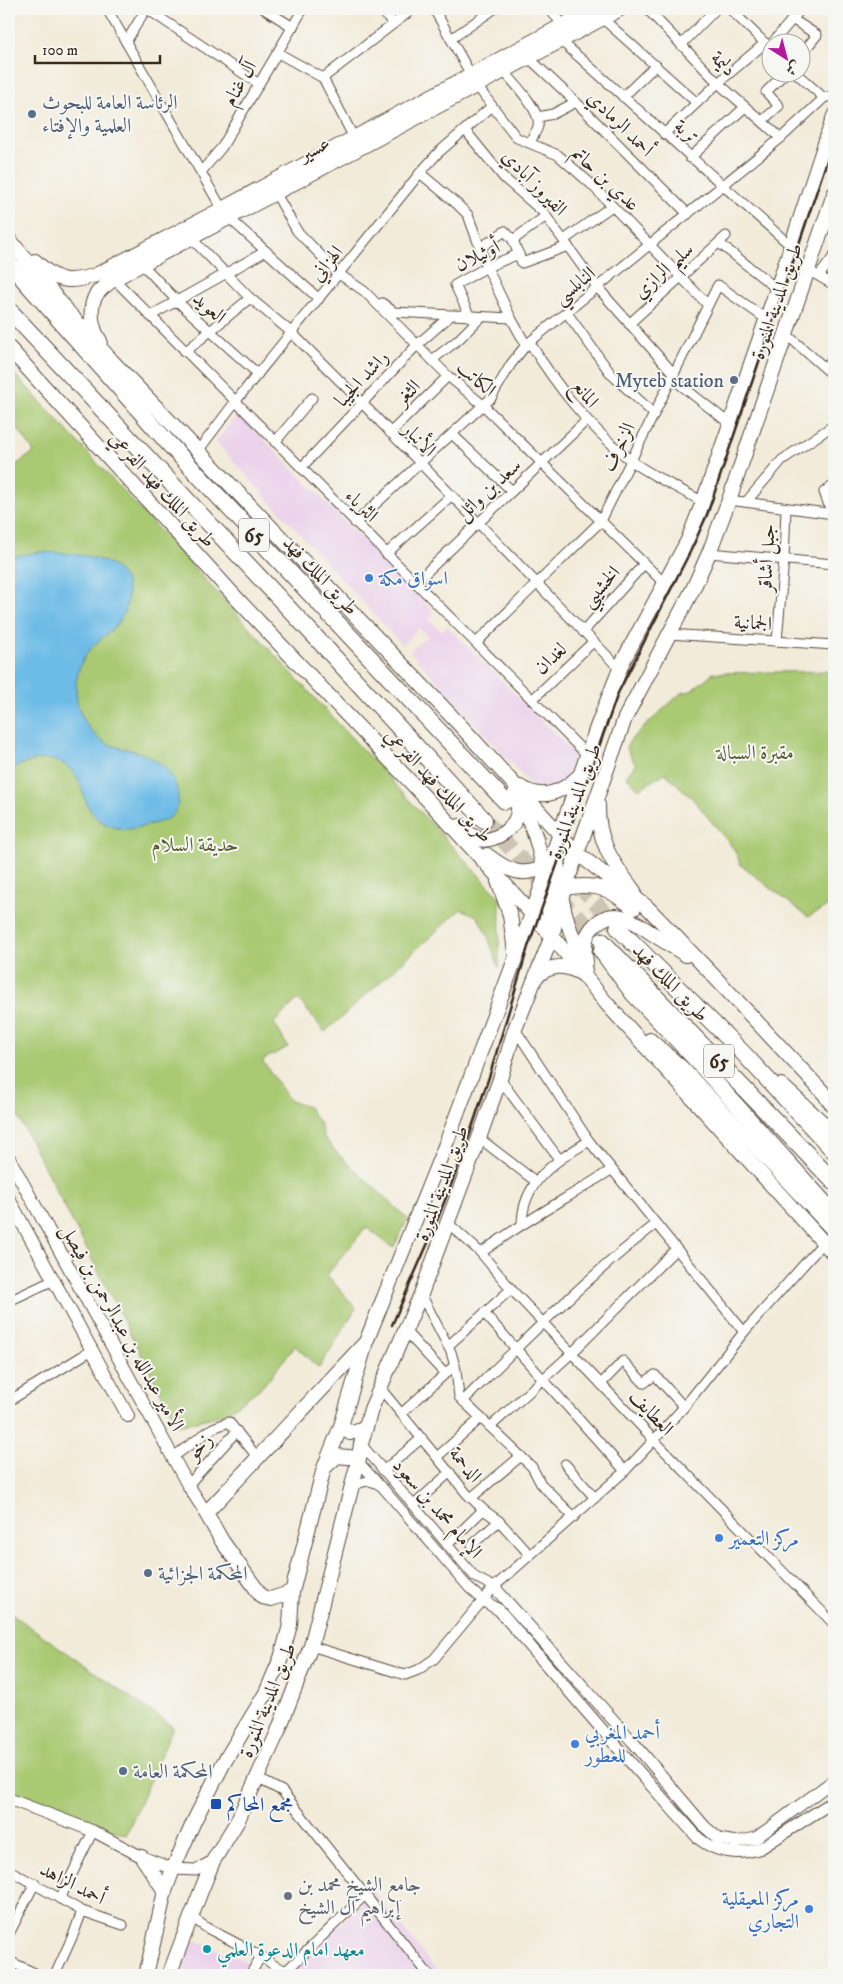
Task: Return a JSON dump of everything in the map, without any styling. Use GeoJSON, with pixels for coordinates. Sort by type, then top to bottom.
{"type":"FeatureCollection","features":[{"type":"Feature","properties":{"kind":"highway","name":"طريق الملك فهد"},"geometry":{"type":"LineString","coordinates":[[9,263],[169,444],[505,801]]}},
{"type":"Feature","properties":{"kind":"highway","name":"65"},"geometry":{"type":"LineString","coordinates":[[9,310],[484,820]]}},
{"type":"Feature","properties":{"kind":"highway","name":"طريق الملك فهد"},"geometry":{"type":"LineString","coordinates":[[618,928],[744,1053],[834,1151]]}},
{"type":"Feature","properties":{"kind":"highway","name":"طريق الملك فهد"},"geometry":{"type":"LineString","coordinates":[[601,946],[834,1182]]}},
{"type":"Feature","properties":{"kind":"highway"},"geometry":{"type":"LineString","coordinates":[[601,946],[633,994],[692,1056],[834,1213]]}},
{"type":"Feature","properties":{"kind":"main road","name":"عسير"},"geometry":{"type":"LineString","coordinates":[[9,238],[57,279],[83,279],[96,275],[225,213],[275,192],[473,80],[563,25],[620,9]]}},
{"type":"Feature","properties":{"kind":"main road","name":"عسير"},"geometry":{"type":"LineString","coordinates":[[112,361],[94,332],[92,306],[95,296],[114,279],[191,238],[225,213],[354,138],[473,80],[504,70],[561,41],[598,14]]}},
{"type":"Feature","properties":{"kind":"main road","name":"طريق المدينة المنورة"},"geometry":{"type":"LineString","coordinates":[[146,1975],[165,1890],[173,1869],[195,1819],[223,1764],[266,1693],[281,1658],[290,1625],[292,1592],[324,1468],[341,1426],[366,1342],[448,1141],[532,914],[579,776],[620,670],[688,540],[703,502],[791,246],[828,151],[834,116]]}},
{"type":"Feature","properties":{"kind":"main road","name":"طريق المدينة المنورة"},"geometry":{"type":"LineString","coordinates":[[169,1975],[190,1916],[213,1861],[237,1822],[278,1734],[311,1646],[371,1409],[421,1294],[500,1079],[515,1029],[552,936],[562,891],[625,718],[693,589],[709,553],[786,334],[813,273],[834,194]]}},
{"type":"Feature","properties":{"kind":"main road"},"geometry":{"type":"LineString","coordinates":[[9,238],[68,312],[112,361],[515,784],[577,853],[647,907]]}},
{"type":"Feature","properties":{"kind":"main road","name":"طريق الملك فهد الفرعي"},"geometry":{"type":"LineString","coordinates":[[9,348],[238,602],[495,873],[552,936],[607,1004],[834,1254]]}},
{"type":"Feature","properties":{"kind":"main road"},"geometry":{"type":"LineString","coordinates":[[438,811],[478,839],[490,840],[506,831],[514,821],[518,810],[514,796],[492,760]]}},
{"type":"Feature","properties":{"kind":"main road"},"geometry":{"type":"LineString","coordinates":[[492,760],[517,795],[531,822],[548,867],[562,891],[571,933],[588,977],[607,1004],[682,1068],[834,1231]]}},
{"type":"Feature","properties":{"kind":"main road"},"geometry":{"type":"LineString","coordinates":[[515,784],[534,794],[553,794],[568,786],[579,776]]}},
{"type":"Feature","properties":{"kind":"main road"},"geometry":{"type":"LineString","coordinates":[[598,792],[597,818],[599,831],[605,847],[618,869],[647,907],[709,970],[832,1102]]}},
{"type":"Feature","properties":{"kind":"main road"},"geometry":{"type":"LineString","coordinates":[[438,811],[503,868],[516,872],[533,872],[577,853]]}},
{"type":"Feature","properties":{"kind":"main road"},"geometry":{"type":"LineString","coordinates":[[548,867],[548,896],[552,936]]}},
{"type":"Feature","properties":{"kind":"main road"},"geometry":{"type":"LineString","coordinates":[[495,873],[510,915],[516,957]]}},
{"type":"Feature","properties":{"kind":"main road"},"geometry":{"type":"LineString","coordinates":[[532,914],[538,904],[548,896],[562,891],[584,886],[609,891],[637,910],[709,970]]}},
{"type":"Feature","properties":{"kind":"main road"},"geometry":{"type":"LineString","coordinates":[[607,1004],[585,959],[585,944],[588,933],[596,923],[606,918],[617,916],[629,918],[709,970]]}},
{"type":"Feature","properties":{"kind":"main road"},"geometry":{"type":"LineString","coordinates":[[535,978],[541,972],[555,966],[570,967],[583,974]]}},
{"type":"Feature","properties":{"kind":"main road"},"geometry":{"type":"LineString","coordinates":[[744,1053],[770,1074],[834,1133]]}},
{"type":"Feature","properties":{"kind":"main road","name":"الأمير عبدالله بن عبدالرحمن بن فيصل"},"geometry":{"type":"LineString","coordinates":[[9,1158],[188,1485],[206,1513]]}},
{"type":"Feature","properties":{"kind":"main road","name":"الأمير عبدالله بن عبدالرحمن بن فيصل"},"geometry":{"type":"LineString","coordinates":[[9,1199],[14,1222],[54,1280],[128,1416]]}},
{"type":"Feature","properties":{"kind":"main road","name":"طريق المدينة المنورة"},"geometry":{"type":"LineString","coordinates":[[206,1513],[366,1342]]}},
{"type":"Feature","properties":{"kind":"main road"},"geometry":{"type":"LineString","coordinates":[[341,1426],[350,1433],[366,1427]]}},
{"type":"Feature","properties":{"kind":"main road"},"geometry":{"type":"LineString","coordinates":[[324,1468],[338,1456],[359,1454]]}},
{"type":"Feature","properties":{"kind":"main road"},"geometry":{"type":"LineString","coordinates":[[206,1513],[222,1541],[262,1598],[271,1598],[292,1592]]}},
{"type":"Feature","properties":{"kind":"main road"},"geometry":{"type":"LineString","coordinates":[[142,1857],[165,1890]]}},
{"type":"Feature","properties":{"kind":"street"},"geometry":{"type":"LineString","coordinates":[[107,9],[225,213],[319,299]]}},
{"type":"Feature","properties":{"kind":"street"},"geometry":{"type":"LineString","coordinates":[[126,42],[147,9],[259,84]]}},
{"type":"Feature","properties":{"kind":"street"},"geometry":{"type":"LineString","coordinates":[[264,9],[293,26]]}},
{"type":"Feature","properties":{"kind":"street","name":"آل غنام"},"geometry":{"type":"LineString","coordinates":[[201,172],[222,147],[303,9]]}},
{"type":"Feature","properties":{"kind":"street"},"geometry":{"type":"LineString","coordinates":[[379,9],[394,23]]}},
{"type":"Feature","properties":{"kind":"street"},"geometry":{"type":"LineString","coordinates":[[323,78],[413,9]]}},
{"type":"Feature","properties":{"kind":"street","name":"عدي بن حاتم"},"geometry":{"type":"LineString","coordinates":[[434,9],[473,80],[491,107],[517,138],[558,155],[612,206],[708,304]]}},
{"type":"Feature","properties":{"kind":"street"},"geometry":{"type":"LineString","coordinates":[[451,39],[494,9]]}},
{"type":"Feature","properties":{"kind":"street"},"geometry":{"type":"LineString","coordinates":[[549,9],[563,25]]}},
{"type":"Feature","properties":{"kind":"street","name":"دليمة"},"geometry":{"type":"LineString","coordinates":[[647,9],[718,83],[781,138]]}},
{"type":"Feature","properties":{"kind":"street"},"geometry":{"type":"LineString","coordinates":[[681,45],[716,9]]}},
{"type":"Feature","properties":{"kind":"street"},"geometry":{"type":"LineString","coordinates":[[730,9],[760,36]]}},
{"type":"Feature","properties":{"kind":"street"},"geometry":{"type":"LineString","coordinates":[[781,32],[801,9]]}},
{"type":"Feature","properties":{"kind":"street"},"geometry":{"type":"LineString","coordinates":[[598,14],[697,103]]}},
{"type":"Feature","properties":{"kind":"street"},"geometry":{"type":"LineString","coordinates":[[792,19],[817,35],[810,44]]}},
{"type":"Feature","properties":{"kind":"street","name":"تربة"},"geometry":{"type":"LineString","coordinates":[[561,41],[690,158],[791,246]]}},
{"type":"Feature","properties":{"kind":"street"},"geometry":{"type":"LineString","coordinates":[[664,134],[718,83],[760,52]]}},
{"type":"Feature","properties":{"kind":"street"},"geometry":{"type":"LineString","coordinates":[[278,53],[323,78],[354,138]]}},
{"type":"Feature","properties":{"kind":"street","name":"أحمد الرمادي"},"geometry":{"type":"LineString","coordinates":[[528,57],[688,214]]}},
{"type":"Feature","properties":{"kind":"street"},"geometry":{"type":"LineString","coordinates":[[623,97],[656,66]]}},
{"type":"Feature","properties":{"kind":"street"},"geometry":{"type":"LineString","coordinates":[[504,70],[532,106],[538,117],[538,126],[530,143]]}},
{"type":"Feature","properties":{"kind":"street"},"geometry":{"type":"LineString","coordinates":[[762,121],[780,106],[766,92],[776,82]]}},
{"type":"Feature","properties":{"kind":"street"},"geometry":{"type":"LineString","coordinates":[[806,82],[824,98]]}},
{"type":"Feature","properties":{"kind":"street","name":"النابلسي"},"geometry":{"type":"LineString","coordinates":[[356,523],[483,406],[511,364],[528,344],[781,138],[824,98],[834,95]]}},
{"type":"Feature","properties":{"kind":"street"},"geometry":{"type":"LineString","coordinates":[[538,117],[553,114],[576,102]]}},
{"type":"Feature","properties":{"kind":"street","name":"الهزاني"},"geometry":{"type":"LineString","coordinates":[[198,451],[235,402],[420,173],[438,153],[491,107]]}},
{"type":"Feature","properties":{"kind":"street"},"geometry":{"type":"LineString","coordinates":[[690,158],[745,107]]}},
{"type":"Feature","properties":{"kind":"street","name":"الفيروز آبادي"},"geometry":{"type":"LineString","coordinates":[[465,130],[504,178],[546,216],[598,288],[673,376],[730,424]]}},
{"type":"Feature","properties":{"kind":"street","name":"المانع"},"geometry":{"type":"LineString","coordinates":[[420,173],[458,204],[468,215],[487,266],[511,318],[551,378],[586,421],[631,461],[703,502]]}},
{"type":"Feature","properties":{"kind":"street","name":"الكاتب"},"geometry":{"type":"LineString","coordinates":[[275,192],[297,231],[339,274],[364,290],[448,376],[483,406],[665,584]]}},
{"type":"Feature","properties":{"kind":"street","name":"أوثيلان"},"geometry":{"type":"LineString","coordinates":[[513,240],[522,263],[566,243],[612,206]]}},
{"type":"Feature","properties":{"kind":"street"},"geometry":{"type":"LineString","coordinates":[[480,248],[505,231],[513,240],[546,216]]}},
{"type":"Feature","properties":{"kind":"street","name":"الأنبار"},"geometry":{"type":"LineString","coordinates":[[191,238],[250,298],[291,332],[362,403],[620,670]]}},
{"type":"Feature","properties":{"kind":"street","name":"سليم الرازي"},"geometry":{"type":"LineString","coordinates":[[629,324],[723,240],[777,289]]}},
{"type":"Feature","properties":{"kind":"street"},"geometry":{"type":"LineString","coordinates":[[150,316],[266,251]]}},
{"type":"Feature","properties":{"kind":"street","name":"أوثيلان"},"geometry":{"type":"LineString","coordinates":[[470,316],[455,284],[487,266],[519,254]]}},
{"type":"Feature","properties":{"kind":"street"},"geometry":{"type":"LineString","coordinates":[[834,256],[813,273],[834,285]]}},
{"type":"Feature","properties":{"kind":"street","name":"العويد"},"geometry":{"type":"LineString","coordinates":[[142,264],[178,302],[258,374]]}},
{"type":"Feature","properties":{"kind":"street","name":"الثرياء"},"geometry":{"type":"LineString","coordinates":[[114,279],[587,755]]}},
{"type":"Feature","properties":{"kind":"street","name":"الزخرف"},"geometry":{"type":"LineString","coordinates":[[476,643],[601,521],[718,285],[766,319]]}},
{"type":"Feature","properties":{"kind":"street"},"geometry":{"type":"LineString","coordinates":[[364,290],[394,312],[511,318]]}},
{"type":"Feature","properties":{"kind":"street"},"geometry":{"type":"LineString","coordinates":[[186,352],[250,298]]}},
{"type":"Feature","properties":{"kind":"street"},"geometry":{"type":"LineString","coordinates":[[567,313],[611,374],[654,414]]}},
{"type":"Feature","properties":{"kind":"street","name":"راشد الجيبا"},"geometry":{"type":"LineString","coordinates":[[301,468],[417,345],[450,316]]}},
{"type":"Feature","properties":{"kind":"street"},"geometry":{"type":"LineString","coordinates":[[432,360],[458,340],[481,317]]}},
{"type":"Feature","properties":{"kind":"street"},"geometry":{"type":"LineString","coordinates":[[786,334],[832,373]]}},
{"type":"Feature","properties":{"kind":"street"},"geometry":{"type":"LineString","coordinates":[[832,373],[834,350]]}},
{"type":"Feature","properties":{"kind":"street"},"geometry":{"type":"LineString","coordinates":[[9,358],[55,399]]}},
{"type":"Feature","properties":{"kind":"street","name":"الثغر"},"geometry":{"type":"LineString","coordinates":[[390,433],[448,376]]}},
{"type":"Feature","properties":{"kind":"street"},"geometry":{"type":"LineString","coordinates":[[275,442],[312,398]]}},
{"type":"Feature","properties":{"kind":"street","name":"سعد بن وائل"},"geometry":{"type":"LineString","coordinates":[[415,583],[586,421]]}},
{"type":"Feature","properties":{"kind":"street"},"geometry":{"type":"LineString","coordinates":[[746,502],[782,460],[834,425]]}},
{"type":"Feature","properties":{"kind":"street"},"geometry":{"type":"LineString","coordinates":[[452,434],[512,491]]}},
{"type":"Feature","properties":{"kind":"street"},"geometry":{"type":"LineString","coordinates":[[729,500],[833,514],[824,492],[834,485]]}},
{"type":"Feature","properties":{"kind":"street"},"geometry":{"type":"LineString","coordinates":[[386,554],[452,496]]}},
{"type":"Feature","properties":{"kind":"street","name":"جبل أشاقر"},"geometry":{"type":"LineString","coordinates":[[778,641],[786,508]]}},
{"type":"Feature","properties":{"kind":"street"},"geometry":{"type":"LineString","coordinates":[[709,553],[834,564]]}},
{"type":"Feature","properties":{"kind":"street","name":"الخشيبي"},"geometry":{"type":"LineString","coordinates":[[583,632],[644,564]]}},
{"type":"Feature","properties":{"kind":"street","name":"الجمانية"},"geometry":{"type":"LineString","coordinates":[[669,634],[834,645]]}},
{"type":"Feature","properties":{"kind":"street","name":"لغدان"},"geometry":{"type":"LineString","coordinates":[[532,700],[593,642]]}},
{"type":"Feature","properties":{"kind":"street"},"geometry":{"type":"LineString","coordinates":[[515,1029],[589,1141],[744,1332]]}},
{"type":"Feature","properties":{"kind":"street"},"geometry":{"type":"LineString","coordinates":[[500,1079],[559,1159]]}},
{"type":"Feature","properties":{"kind":"street"},"geometry":{"type":"LineString","coordinates":[[478,1138],[535,1182]]}},
{"type":"Feature","properties":{"kind":"street"},"geometry":{"type":"LineString","coordinates":[[522,1225],[522,1210],[535,1182],[559,1159],[589,1141]]}},
{"type":"Feature","properties":{"kind":"street"},"geometry":{"type":"LineString","coordinates":[[481,1253],[510,1232],[611,1170]]}},
{"type":"Feature","properties":{"kind":"street","name":"العطايف"},"geometry":{"type":"LineString","coordinates":[[447,1222],[481,1253],[511,1289],[654,1440],[834,1624]]}},
{"type":"Feature","properties":{"kind":"street"},"geometry":{"type":"LineString","coordinates":[[463,1400],[543,1322],[619,1252],[656,1224]]}},
{"type":"Feature","properties":{"kind":"street"},"geometry":{"type":"LineString","coordinates":[[311,1646],[405,1675],[416,1672],[434,1658],[494,1587],[625,1471],[684,1407],[744,1332],[823,1243]]}},
{"type":"Feature","properties":{"kind":"street"},"geometry":{"type":"LineString","coordinates":[[490,1427],[572,1353],[676,1249]]}},
{"type":"Feature","properties":{"kind":"street"},"geometry":{"type":"LineString","coordinates":[[9,1301],[54,1280]]}},
{"type":"Feature","properties":{"kind":"street"},"geometry":{"type":"LineString","coordinates":[[448,1346],[511,1289]]}},
{"type":"Feature","properties":{"kind":"street"},"geometry":{"type":"LineString","coordinates":[[421,1294],[448,1346],[455,1365],[459,1397],[532,1467],[541,1484],[574,1518]]}},
{"type":"Feature","properties":{"kind":"street"},"geometry":{"type":"LineString","coordinates":[[484,1313],[625,1471]]}},
{"type":"Feature","properties":{"kind":"street"},"geometry":{"type":"LineString","coordinates":[[405,1331],[445,1374]]}},
{"type":"Feature","properties":{"kind":"street"},"geometry":{"type":"LineString","coordinates":[[10,1397],[92,1350]]}},
{"type":"Feature","properties":{"kind":"street"},"geometry":{"type":"LineString","coordinates":[[601,1384],[623,1362],[644,1383],[655,1375],[684,1407]]}},
{"type":"Feature","properties":{"kind":"street"},"geometry":{"type":"LineString","coordinates":[[402,1413],[455,1365]]}},
{"type":"Feature","properties":{"kind":"street","name":"الدحمة"},"geometry":{"type":"LineString","coordinates":[[381,1389],[472,1498],[483,1510],[499,1521],[530,1555]]}},
{"type":"Feature","properties":{"kind":"street"},"geometry":{"type":"LineString","coordinates":[[438,1456],[481,1418]]}},
{"type":"Feature","properties":{"kind":"street"},"geometry":{"type":"LineString","coordinates":[[173,1457],[213,1428],[229,1422],[254,1453]]}},
{"type":"Feature","properties":{"kind":"street","name":"زخو"},"geometry":{"type":"LineString","coordinates":[[188,1485],[236,1431]]}},
{"type":"Feature","properties":{"kind":"street"},"geometry":{"type":"LineString","coordinates":[[383,1471],[422,1438]]}},
{"type":"Feature","properties":{"kind":"street","name":"الإمام محمد بن سعود"},"geometry":{"type":"LineString","coordinates":[[359,1454],[383,1471],[474,1577],[494,1587]]}},
{"type":"Feature","properties":{"kind":"street","name":"الإمام محمد بن سعود"},"geometry":{"type":"LineString","coordinates":[[359,1454],[377,1482],[469,1588],[484,1600]]}},
{"type":"Feature","properties":{"kind":"street"},"geometry":{"type":"LineString","coordinates":[[472,1498],[521,1456]]}},
{"type":"Feature","properties":{"kind":"street"},"geometry":{"type":"LineString","coordinates":[[565,1464],[595,1498]]}},
{"type":"Feature","properties":{"kind":"street"},"geometry":{"type":"LineString","coordinates":[[414,1505],[450,1472]]}},
{"type":"Feature","properties":{"kind":"street","name":"الإمام محمد بن سعود"},"geometry":{"type":"LineString","coordinates":[[352,1486],[367,1480],[377,1482]]}},
{"type":"Feature","properties":{"kind":"street"},"geometry":{"type":"LineString","coordinates":[[447,1545],[483,1510]]}},
{"type":"Feature","properties":{"kind":"street"},"geometry":{"type":"LineString","coordinates":[[472,1545],[499,1521]]}},
{"type":"Feature","properties":{"kind":"street"},"geometry":{"type":"LineString","coordinates":[[494,1587],[641,1750],[705,1827],[719,1839],[736,1842],[756,1838],[834,1780]]}},
{"type":"Feature","properties":{"kind":"street"},"geometry":{"type":"LineString","coordinates":[[484,1600],[498,1610],[624,1755],[698,1838],[708,1846],[730,1853],[750,1852],[761,1848],[834,1801]]}},
{"type":"Feature","properties":{"kind":"street"},"geometry":{"type":"LineString","coordinates":[[257,1778],[282,1791],[429,1975]]}},
{"type":"Feature","properties":{"kind":"street"},"geometry":{"type":"LineString","coordinates":[[9,1799],[93,1831],[142,1857],[173,1869],[196,1870],[213,1861]]}},
{"type":"Feature","properties":{"kind":"street"},"geometry":{"type":"LineString","coordinates":[[60,1900],[93,1831]]}},
{"type":"Feature","properties":{"kind":"street","name":"أحمد الزاهد"},"geometry":{"type":"LineString","coordinates":[[9,1870],[82,1911],[122,1925]]}},
{"type":"Feature","properties":{"kind":"street"},"geometry":{"type":"LineString","coordinates":[[9,1934],[35,1883]]}},
{"type":"Feature","properties":{"kind":"street"},"geometry":{"type":"LineString","coordinates":[[286,1971],[365,1895]]}},
{"type":"Feature","properties":{"kind":"street"},"geometry":{"type":"LineString","coordinates":[[55,1975],[82,1911]]}},
{"type":"Feature","properties":{"kind":"street"},"geometry":{"type":"LineString","coordinates":[[190,1916],[207,1928],[261,1956],[275,1966],[296,1975]]}},
{"type":"Feature","properties":{"kind":"street"},"geometry":{"type":"LineString","coordinates":[[250,1975],[261,1956]]}},
{"type":"Feature","properties":{"kind":"street"},"geometry":{"type":"LineString","coordinates":[[9,1961],[39,1975]]}},
{"type":"Feature","properties":{"kind":"shaded area","name":"اسواق مكة"},"geometry":{"type":"Polygon","coordinates":[[[238,413],[434,612],[429,620],[441,631],[447,626],[575,754],[564,781],[557,788],[534,787],[526,780],[410,651],[428,636],[419,628],[402,645],[216,442],[238,413]]]}},
{"type":"Feature","properties":{"kind":"shaded area"},"geometry":{"type":"Polygon","coordinates":[[[363,1878],[440,1975],[287,1975],[360,1905],[363,1878]]]}},
{"type":"Feature","properties":{"kind":"shaded area","name":"معهد امام الدعوة العلمي"},"geometry":{"type":"Polygon","coordinates":[[[192,1939],[278,1975],[181,1975],[192,1939]]]}},
{"type":"Feature","properties":{"kind":"green space","name":"حديقة السلام"},"geometry":{"type":"Polygon","coordinates":[[[9,368],[500,898],[499,968],[487,934],[477,916],[461,909],[325,1032],[298,999],[274,1023],[288,1047],[262,1060],[290,1101],[308,1107],[320,1124],[324,1137],[336,1152],[408,1219],[393,1248],[366,1227],[327,1275],[356,1308],[319,1368],[295,1346],[262,1387],[225,1414],[178,1426],[9,1099],[9,470],[34,452],[9,416],[9,368]]]}},
{"type":"Feature","properties":{"kind":"green space","name":"مقبرة السبالة"},"geometry":{"type":"Polygon","coordinates":[[[834,671],[834,903],[808,917],[741,865],[734,849],[693,799],[665,773],[639,789],[626,776],[636,765],[626,748],[630,740],[681,693],[691,691],[713,673],[834,671]]]}},
{"type":"Feature","properties":{"kind":"green space"},"geometry":{"type":"Polygon","coordinates":[[[9,1612],[173,1727],[126,1835],[9,1791],[9,1612]]]}},
{"type":"Feature","properties":{"kind":"water"},"geometry":{"type":"Polygon","coordinates":[[[39,552],[91,557],[115,567],[123,576],[128,591],[125,611],[117,624],[93,646],[84,659],[77,676],[76,695],[85,722],[100,739],[109,745],[143,754],[158,762],[170,773],[177,788],[178,804],[174,813],[165,820],[132,829],[116,828],[100,820],[92,812],[76,776],[62,763],[46,759],[9,769],[9,559],[19,555],[39,552]]]}},
{"type":"Feature","properties":{"kind":"tunnel"},"geometry":{"type":"LineString","coordinates":[[484,820],[541,880]]}},
{"type":"Feature","properties":{"kind":"tunnel"},"geometry":{"type":"LineString","coordinates":[[531,831],[618,928]]}},
{"type":"Feature","properties":{"kind":"tunnel"},"geometry":{"type":"LineString","coordinates":[[558,898],[602,941]]}},
{"type":"Feature","properties":{"kind":"tunnel"},"geometry":{"type":"LineString","coordinates":[[574,915],[601,951]]}},
{"type":"Feature","properties":{"kind":"railway"},"geometry":{"type":"LineString","coordinates":[[392,1325],[431,1236],[464,1151],[490,1074],[528,947],[618,693],[707,515],[834,140]]}},
{"type":"Feature","properties":{"kind":"place","name":"الرئاسة العامة للبحوث العلمية والإفتاء"},"geometry":{"type":"Point","coordinates":[32,114]}},
{"type":"Feature","properties":{"kind":"place","name":"Myteb station"},"geometry":{"type":"Point","coordinates":[734,380]}},
{"type":"Feature","properties":{"kind":"place","name":"اسواق مكة"},"geometry":{"type":"Point","coordinates":[369,578]}},
{"type":"Feature","properties":{"kind":"place","name":"مركز التعمير"},"geometry":{"type":"Point","coordinates":[719,1538]}},
{"type":"Feature","properties":{"kind":"place","name":"المحكمة الجزائية"},"geometry":{"type":"Point","coordinates":[148,1573]}},
{"type":"Feature","properties":{"kind":"place","name":"أحمد المغربي للعطور"},"geometry":{"type":"Point","coordinates":[575,1744]}},
{"type":"Feature","properties":{"kind":"place","name":"المحكمة العامة"},"geometry":{"type":"Point","coordinates":[123,1771]}},
{"type":"Feature","properties":{"kind":"place","name":"مجمع المحاكم"},"geometry":{"type":"Point","coordinates":[216,1804]}},
{"type":"Feature","properties":{"kind":"place","name":"جامع الشيخ محمد بن إبراهيم آل الشيخ"},"geometry":{"type":"Point","coordinates":[288,1896]}},
{"type":"Feature","properties":{"kind":"place","name":"مركز المعيقلية التجاري"},"geometry":{"type":"Point","coordinates":[809,1909]}},
{"type":"Feature","properties":{"kind":"place","name":"معهد امام الدعوة العلمي"},"geometry":{"type":"Point","coordinates":[207,1949]}}]}
